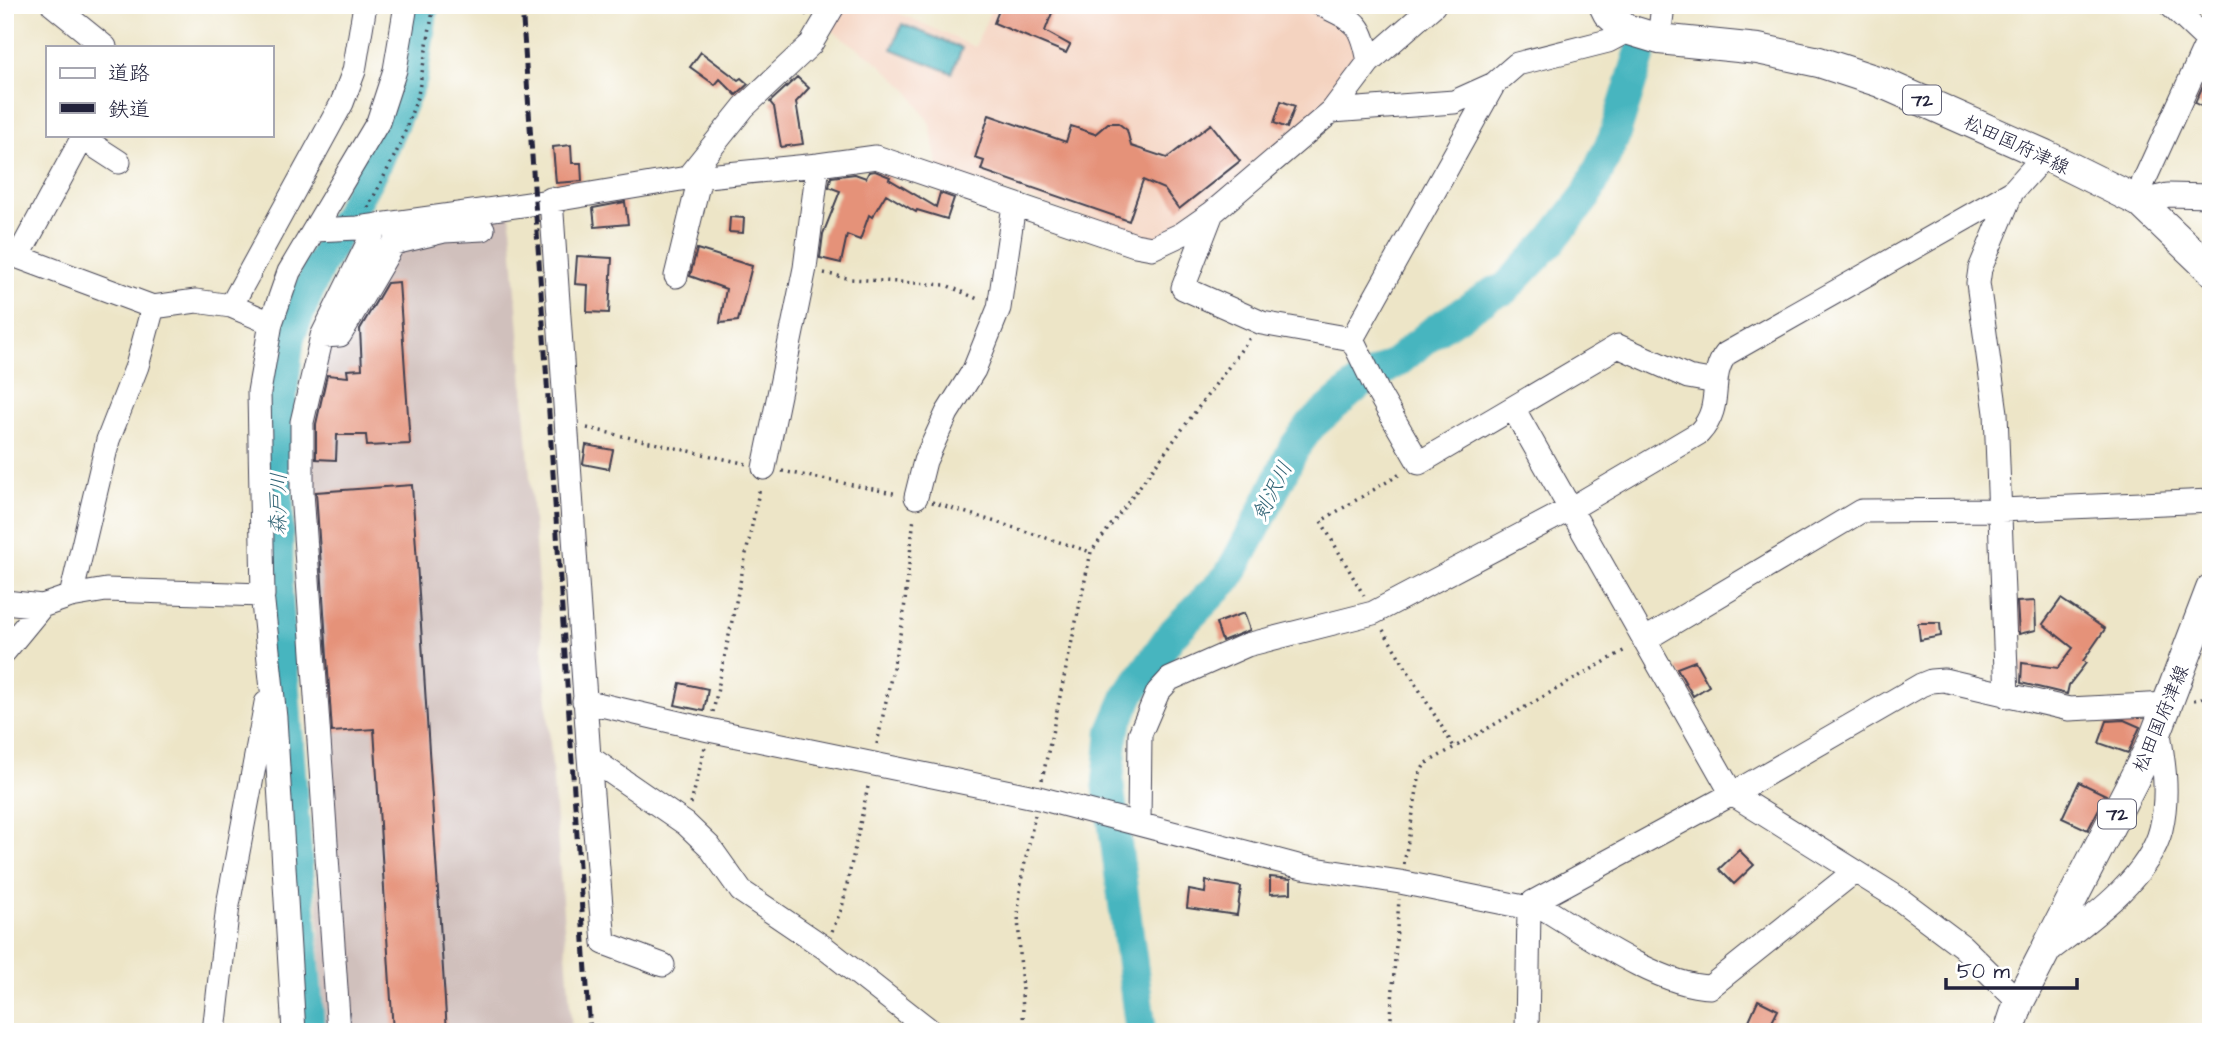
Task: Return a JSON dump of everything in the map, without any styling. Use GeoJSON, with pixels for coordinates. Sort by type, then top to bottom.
{"type":"FeatureCollection","features":[{"type":"Feature","properties":{"kind":"main road"},"geometry":{"type":"LineString","coordinates":[[1604,5],[1608,13],[1626,29]]}},
{"type":"Feature","properties":{"kind":"main road","name":"松田国府津線"},"geometry":{"type":"LineString","coordinates":[[1626,29],[1659,39],[1758,49],[1819,61],[1880,82],[2045,155],[2140,202],[2211,270]]}},
{"type":"Feature","properties":{"kind":"main road","name":"松田国府津線"},"geometry":{"type":"LineString","coordinates":[[2009,1032],[2020,1002],[2152,744],[2211,589]]}},
{"type":"Feature","properties":{"kind":"street"},"geometry":{"type":"LineString","coordinates":[[53,5],[104,46]]}},
{"type":"Feature","properties":{"kind":"street"},"geometry":{"type":"LineString","coordinates":[[231,306],[342,103],[354,71],[365,5]]}},
{"type":"Feature","properties":{"kind":"street"},"geometry":{"type":"LineString","coordinates":[[294,1032],[275,718],[262,593],[259,392],[271,323],[289,272],[378,122],[395,70],[406,5]]}},
{"type":"Feature","properties":{"kind":"street"},"geometry":{"type":"LineString","coordinates":[[676,276],[693,177],[744,107],[811,44],[834,5]]}},
{"type":"Feature","properties":{"kind":"street"},"geometry":{"type":"LineString","coordinates":[[1322,5],[1357,24],[1369,62]]}},
{"type":"Feature","properties":{"kind":"street"},"geometry":{"type":"LineString","coordinates":[[314,230],[367,227],[693,177],[876,157],[1135,245],[1152,248],[1167,243],[1212,213],[1332,111],[1369,62],[1434,5]]}},
{"type":"Feature","properties":{"kind":"street"},"geometry":{"type":"LineString","coordinates":[[1659,39],[1663,5]]}},
{"type":"Feature","properties":{"kind":"street"},"geometry":{"type":"LineString","coordinates":[[2170,5],[2209,37],[2143,183],[2140,202],[2168,195],[2211,196]]}},
{"type":"Feature","properties":{"kind":"street"},"geometry":{"type":"LineString","coordinates":[[1332,111],[1454,102],[1494,84],[1517,64],[1608,41],[1626,29]]}},
{"type":"Feature","properties":{"kind":"street"},"geometry":{"type":"LineString","coordinates":[[1352,339],[1494,84]]}},
{"type":"Feature","properties":{"kind":"street"},"geometry":{"type":"LineString","coordinates":[[119,162],[83,136],[11,255],[153,307],[196,301],[231,306],[271,323]]}},
{"type":"Feature","properties":{"kind":"street"},"geometry":{"type":"LineString","coordinates":[[1125,820],[1140,734],[1158,692],[1177,675],[1247,645],[1373,613],[1572,508],[1699,433],[1713,414],[1720,363],[1730,351],[2012,192],[2045,155]]}},
{"type":"Feature","properties":{"kind":"street"},"geometry":{"type":"LineString","coordinates":[[764,468],[805,268],[818,165]]}},
{"type":"Feature","properties":{"kind":"street"},"geometry":{"type":"LineString","coordinates":[[2007,696],[2001,510],[1993,387],[1978,283],[1980,269],[2012,192]]}},
{"type":"Feature","properties":{"kind":"street"},"geometry":{"type":"LineString","coordinates":[[551,199],[568,424],[584,701],[604,943],[663,965]]}},
{"type":"Feature","properties":{"kind":"street"},"geometry":{"type":"LineString","coordinates":[[916,497],[925,461],[947,413],[974,370],[999,308],[1014,205]]}},
{"type":"Feature","properties":{"kind":"street"},"geometry":{"type":"LineString","coordinates":[[1212,213],[1184,288],[1262,323],[1352,339]]}},
{"type":"Feature","properties":{"kind":"street"},"geometry":{"type":"LineString","coordinates":[[338,1032],[302,492],[302,422],[322,336],[367,227]]}},
{"type":"Feature","properties":{"kind":"street"},"geometry":{"type":"LineString","coordinates":[[322,336],[340,335],[394,243],[444,232],[483,229]]}},
{"type":"Feature","properties":{"kind":"street"},"geometry":{"type":"LineString","coordinates":[[71,596],[108,439],[137,366],[153,307]]}},
{"type":"Feature","properties":{"kind":"street"},"geometry":{"type":"LineString","coordinates":[[1352,339],[1419,463],[1618,346],[1688,377],[1716,382]]}},
{"type":"Feature","properties":{"kind":"street"},"geometry":{"type":"LineString","coordinates":[[1513,408],[1732,794],[1898,898],[1962,946],[2020,1002]]}},
{"type":"Feature","properties":{"kind":"street"},"geometry":{"type":"LineString","coordinates":[[1644,639],[1861,511],[2001,510],[2211,501]]}},
{"type":"Feature","properties":{"kind":"street"},"geometry":{"type":"LineString","coordinates":[[5,601],[42,606],[71,596],[106,590],[263,595],[262,593]]}},
{"type":"Feature","properties":{"kind":"street"},"geometry":{"type":"LineString","coordinates":[[5,650],[42,606]]}},
{"type":"Feature","properties":{"kind":"street"},"geometry":{"type":"LineString","coordinates":[[214,1032],[229,905],[270,679]]}},
{"type":"Feature","properties":{"kind":"street"},"geometry":{"type":"LineString","coordinates":[[1531,905],[1931,681],[1944,680],[2069,709],[2163,716],[2166,800],[2161,830],[2153,852],[2108,903],[2044,955]]}},
{"type":"Feature","properties":{"kind":"street"},"geometry":{"type":"LineString","coordinates":[[584,701],[709,730],[1039,798],[1302,867],[1531,905],[1631,960],[1693,987],[1710,987],[1854,872]]}},
{"type":"Feature","properties":{"kind":"street"},"geometry":{"type":"LineString","coordinates":[[589,757],[686,824],[709,846],[741,891],[825,948],[932,1032]]}},
{"type":"Feature","properties":{"kind":"street"},"geometry":{"type":"LineString","coordinates":[[1527,1032],[1531,905]]}},
{"type":"Feature","properties":{"kind":"path"},"geometry":{"type":"LineString","coordinates":[[367,227],[418,96],[434,5]]}},
{"type":"Feature","properties":{"kind":"path"},"geometry":{"type":"LineString","coordinates":[[805,268],[851,279],[946,285],[999,308]]}},
{"type":"Feature","properties":{"kind":"path"},"geometry":{"type":"LineString","coordinates":[[1024,1032],[1019,904],[1021,881],[1091,552],[1262,323]]}},
{"type":"Feature","properties":{"kind":"path"},"geometry":{"type":"LineString","coordinates":[[568,424],[764,468],[916,497],[1091,552]]}},
{"type":"Feature","properties":{"kind":"path"},"geometry":{"type":"LineString","coordinates":[[1419,463],[1321,521],[1454,747]]}},
{"type":"Feature","properties":{"kind":"path"},"geometry":{"type":"LineString","coordinates":[[686,824],[709,730],[764,468]]}},
{"type":"Feature","properties":{"kind":"path"},"geometry":{"type":"LineString","coordinates":[[825,948],[842,908],[903,620],[916,497]]}},
{"type":"Feature","properties":{"kind":"path"},"geometry":{"type":"LineString","coordinates":[[1390,1032],[1400,882],[1422,768],[1644,639]]}},
{"type":"Feature","properties":{"kind":"shaded area"},"geometry":{"type":"Polygon","coordinates":[[[839,5],[881,5],[975,47],[993,5],[1309,5],[1352,29],[1358,63],[1329,105],[1212,204],[1155,241],[938,169],[930,124],[908,90],[875,60],[827,27],[839,5]]]}},
{"type":"Feature","properties":{"kind":"shaded area"},"geometry":{"type":"Polygon","coordinates":[[[510,213],[572,1032],[324,1032],[298,504],[313,338],[349,239],[510,213]]]}},
{"type":"Feature","properties":{"kind":"water"},"geometry":{"type":"Polygon","coordinates":[[[902,24],[962,48],[952,73],[892,49],[902,24]]]}},
{"type":"Feature","properties":{"kind":"building"},"geometry":{"type":"Polygon","coordinates":[[[1001,5],[1055,5],[1045,31],[1070,45],[1066,53],[994,23],[1001,5]]]}},
{"type":"Feature","properties":{"kind":"building"},"geometry":{"type":"Polygon","coordinates":[[[701,52],[738,80],[741,78],[748,84],[736,95],[720,79],[715,85],[690,67],[701,52]]]}},
{"type":"Feature","properties":{"kind":"building"},"geometry":{"type":"Polygon","coordinates":[[[2211,68],[2211,102],[2207,109],[2195,103],[2211,68]]]}},
{"type":"Feature","properties":{"kind":"building"},"geometry":{"type":"Polygon","coordinates":[[[797,77],[809,88],[796,102],[803,144],[781,147],[774,107],[770,102],[797,77]]]}},
{"type":"Feature","properties":{"kind":"building"},"geometry":{"type":"Polygon","coordinates":[[[1281,101],[1295,106],[1287,128],[1274,123],[1281,101]]]}},
{"type":"Feature","properties":{"kind":"building"},"geometry":{"type":"Polygon","coordinates":[[[989,115],[1066,142],[1071,126],[1095,134],[1108,123],[1118,123],[1127,130],[1131,146],[1167,158],[1211,124],[1240,161],[1179,209],[1164,189],[1143,180],[1129,221],[981,170],[984,161],[975,158],[989,115]]]}},
{"type":"Feature","properties":{"kind":"building"},"geometry":{"type":"Polygon","coordinates":[[[571,145],[572,163],[581,163],[582,181],[556,183],[553,147],[571,145]]]}},
{"type":"Feature","properties":{"kind":"building"},"geometry":{"type":"Polygon","coordinates":[[[875,171],[890,177],[889,179],[936,207],[940,193],[954,198],[947,219],[917,210],[916,212],[886,194],[872,217],[869,215],[860,240],[847,235],[841,263],[820,258],[823,234],[840,191],[829,187],[831,177],[855,174],[866,178],[869,172],[875,171]]]}},
{"type":"Feature","properties":{"kind":"building"},"geometry":{"type":"Polygon","coordinates":[[[625,202],[628,224],[595,227],[593,208],[625,202]]]}},
{"type":"Feature","properties":{"kind":"building"},"geometry":{"type":"Polygon","coordinates":[[[730,217],[744,218],[743,233],[729,232],[730,217]]]}},
{"type":"Feature","properties":{"kind":"building"},"geometry":{"type":"Polygon","coordinates":[[[697,249],[752,266],[738,321],[720,323],[726,289],[690,276],[697,249]]]}},
{"type":"Feature","properties":{"kind":"building"},"geometry":{"type":"Polygon","coordinates":[[[577,256],[612,258],[609,313],[587,312],[588,285],[575,284],[577,256]]]}},
{"type":"Feature","properties":{"kind":"building"},"geometry":{"type":"Polygon","coordinates":[[[399,282],[410,444],[367,446],[366,435],[337,435],[336,460],[316,459],[316,424],[327,375],[348,377],[347,370],[362,369],[360,329],[387,283],[399,282]]]}},
{"type":"Feature","properties":{"kind":"building"},"geometry":{"type":"Polygon","coordinates":[[[586,445],[613,450],[609,469],[583,464],[586,445]]]}},
{"type":"Feature","properties":{"kind":"building"},"geometry":{"type":"Polygon","coordinates":[[[412,485],[447,1032],[393,1032],[374,729],[332,732],[316,492],[412,485]]]}},
{"type":"Feature","properties":{"kind":"building"},"geometry":{"type":"Polygon","coordinates":[[[2061,599],[2105,629],[2083,661],[2086,663],[2069,685],[2067,694],[2021,683],[2022,663],[2058,668],[2073,648],[2043,624],[2061,599]]]}},
{"type":"Feature","properties":{"kind":"building"},"geometry":{"type":"Polygon","coordinates":[[[2035,601],[2036,630],[2019,634],[2017,602],[2035,601]]]}},
{"type":"Feature","properties":{"kind":"building"},"geometry":{"type":"Polygon","coordinates":[[[1244,613],[1250,630],[1222,641],[1216,623],[1244,613]]]}},
{"type":"Feature","properties":{"kind":"building"},"geometry":{"type":"Polygon","coordinates":[[[1918,623],[1940,623],[1941,636],[1920,640],[1918,623]]]}},
{"type":"Feature","properties":{"kind":"building"},"geometry":{"type":"Polygon","coordinates":[[[1695,661],[1709,686],[1693,696],[1677,668],[1695,661]]]}},
{"type":"Feature","properties":{"kind":"building"},"geometry":{"type":"Polygon","coordinates":[[[680,683],[708,689],[704,711],[675,705],[680,683]]]}},
{"type":"Feature","properties":{"kind":"building"},"geometry":{"type":"Polygon","coordinates":[[[2124,720],[2140,727],[2128,753],[2099,743],[2107,721],[2124,720]]]}},
{"type":"Feature","properties":{"kind":"building"},"geometry":{"type":"Polygon","coordinates":[[[2079,782],[2106,795],[2088,830],[2062,818],[2079,782]]]}},
{"type":"Feature","properties":{"kind":"building"},"geometry":{"type":"Polygon","coordinates":[[[1739,850],[1754,865],[1734,884],[1719,869],[1739,850]]]}},
{"type":"Feature","properties":{"kind":"building"},"geometry":{"type":"Polygon","coordinates":[[[1270,877],[1291,879],[1291,893],[1270,894],[1270,877]]]}},
{"type":"Feature","properties":{"kind":"building"},"geometry":{"type":"Polygon","coordinates":[[[1206,881],[1241,887],[1237,915],[1187,908],[1189,890],[1205,893],[1206,881]]]}},
{"type":"Feature","properties":{"kind":"building"},"geometry":{"type":"Polygon","coordinates":[[[1758,1000],[1778,1010],[1767,1032],[1747,1025],[1758,1000]]]}},
{"type":"Feature","properties":{"kind":"waterway","name":"森戸川"},"geometry":{"type":"LineString","coordinates":[[309,1032],[277,594],[279,417],[289,337],[318,268],[374,167],[412,78],[423,5]]}},
{"type":"Feature","properties":{"kind":"waterway","name":"剣沢川"},"geometry":{"type":"LineString","coordinates":[[1141,1032],[1108,782],[1113,731],[1128,696],[1172,634],[1229,576],[1294,448],[1311,425],[1359,384],[1397,362],[1434,331],[1493,293],[1505,289],[1550,242],[1587,195],[1614,137],[1641,51]]}},
{"type":"Feature","properties":{"kind":"railway"},"geometry":{"type":"LineString","coordinates":[[522,5],[590,1032]]}}]}
